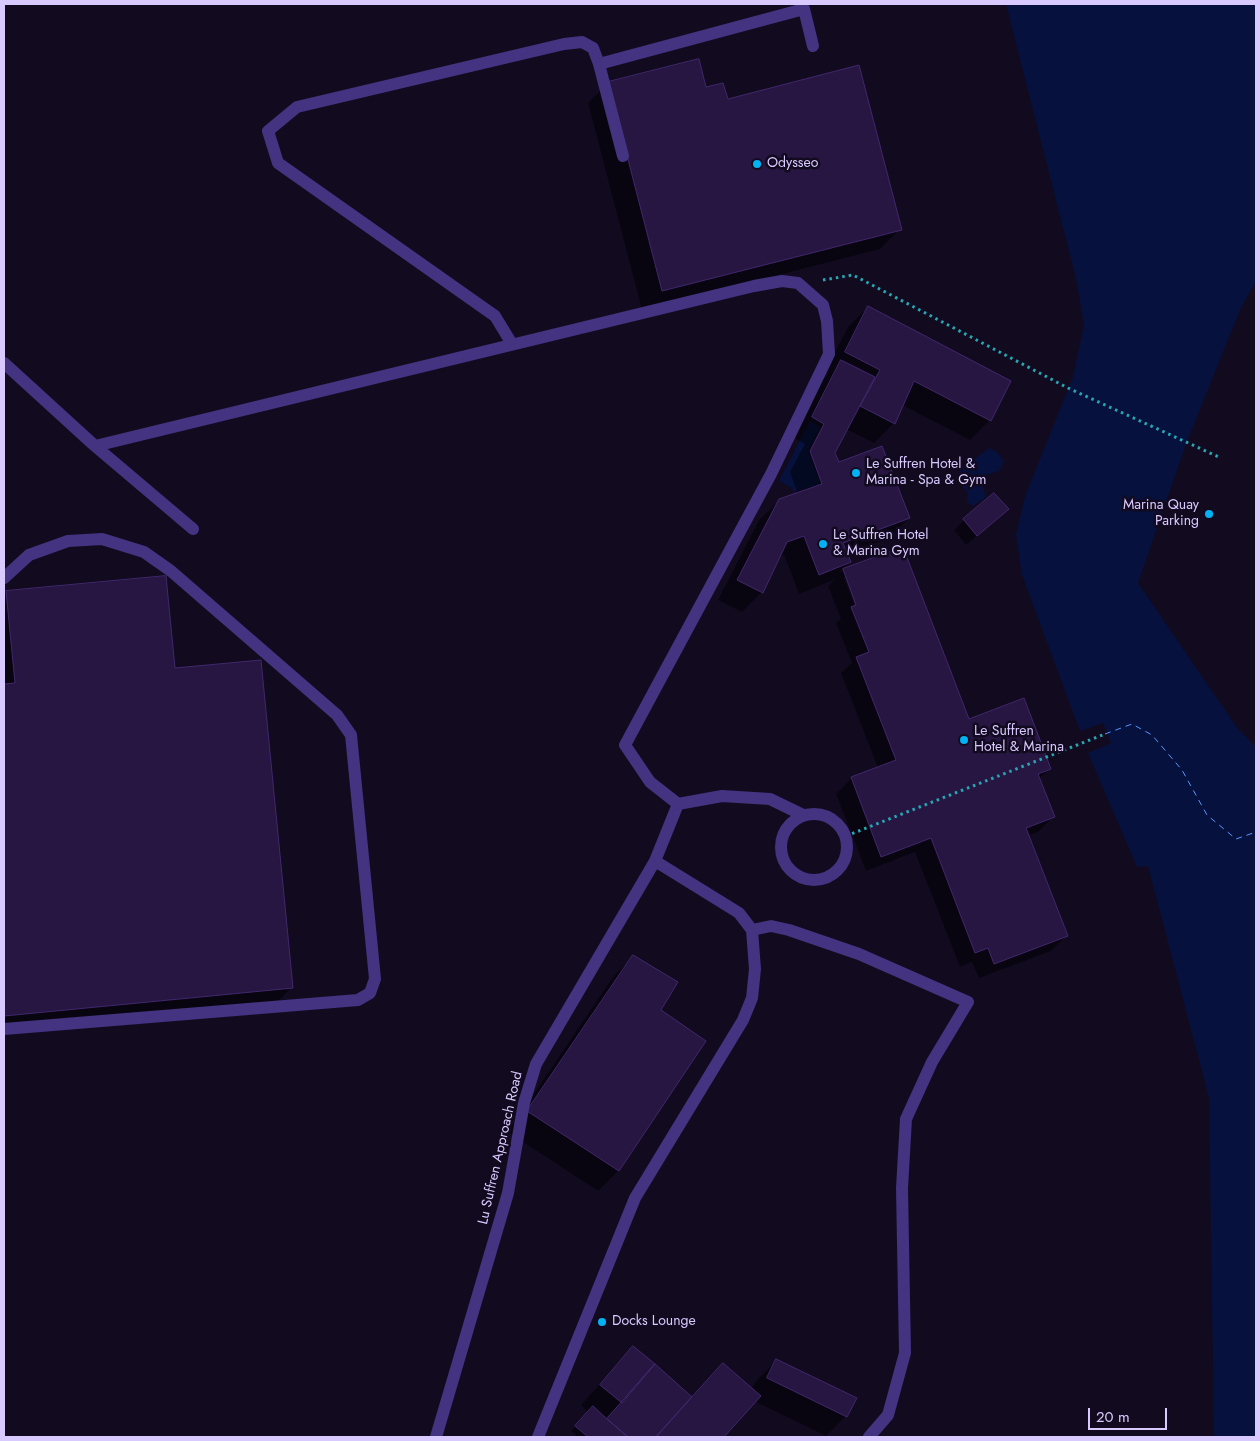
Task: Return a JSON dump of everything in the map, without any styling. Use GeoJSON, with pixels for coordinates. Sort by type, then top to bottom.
{"type":"FeatureCollection","features":[{"type":"Feature","properties":{"kind":"street"},"geometry":{"type":"LineString","coordinates":[[599,64],[804,9],[813,46]]}},
{"type":"Feature","properties":{"kind":"street"},"geometry":{"type":"LineString","coordinates":[[512,344],[495,316],[278,163],[268,131],[297,107],[564,44],[582,42],[593,48],[599,64],[623,156]]}},
{"type":"Feature","properties":{"kind":"street"},"geometry":{"type":"LineString","coordinates":[[95,446],[754,286],[782,280],[798,283],[823,305],[828,321],[829,354],[771,474],[625,745],[650,782],[678,804],[722,796],[770,799],[803,816]]}},
{"type":"Feature","properties":{"kind":"street"},"geometry":{"type":"LineString","coordinates":[[4,363],[95,446],[193,529]]}},
{"type":"Feature","properties":{"kind":"street"},"geometry":{"type":"LineString","coordinates":[[4,578],[29,555],[68,540],[102,539],[144,552],[171,571],[337,715],[351,735],[375,979],[370,993],[358,1000],[4,1029]]}},
{"type":"Feature","properties":{"kind":"street","name":"Lu Suffren Approach Road"},"geometry":{"type":"LineString","coordinates":[[436,1437],[508,1193],[524,1103],[536,1064],[655,860],[678,804]]}},
{"type":"Feature","properties":{"kind":"street"},"geometry":{"type":"LineString","coordinates":[[814,813],[834,820],[842,827],[846,836],[848,847],[846,858],[840,868],[832,875],[822,879],[811,880],[800,877],[784,861],[782,839],[794,820],[803,816],[814,813]]}},
{"type":"Feature","properties":{"kind":"street"},"geometry":{"type":"LineString","coordinates":[[538,1437],[635,1198],[743,1020],[752,998],[755,968],[752,930],[739,913],[655,860]]}},
{"type":"Feature","properties":{"kind":"street"},"geometry":{"type":"LineString","coordinates":[[752,930],[771,926],[789,930],[860,954],[968,1002],[932,1062],[906,1118],[902,1188],[905,1353],[888,1415],[869,1437]]}},
{"type":"Feature","properties":{"kind":"path"},"geometry":{"type":"LineString","coordinates":[[798,283],[852,276],[1068,388],[1186,444],[1221,458]]}},
{"type":"Feature","properties":{"kind":"path"},"geometry":{"type":"LineString","coordinates":[[846,836],[1105,734]]}},
{"type":"Feature","properties":{"kind":"shaded area"},"geometry":{"type":"Polygon","coordinates":[[[1006,4],[1256,4],[1256,281],[1240,310],[1186,444],[1138,583],[1238,729],[1256,747],[1256,1437],[1214,1437],[1209,1098],[1148,866],[1137,867],[1088,753],[1111,743],[1103,723],[1080,731],[1022,575],[1016,535],[1025,496],[1073,377],[1084,325],[1076,279],[1006,4]]]}},
{"type":"Feature","properties":{"kind":"shaded area"},"geometry":{"type":"Polygon","coordinates":[[[810,421],[820,427],[808,450],[820,484],[794,492],[792,488],[779,481],[810,421]]]}},
{"type":"Feature","properties":{"kind":"shaded area"},"geometry":{"type":"Polygon","coordinates":[[[989,448],[997,452],[1004,461],[999,471],[988,474],[982,483],[986,497],[973,506],[967,502],[968,493],[956,479],[960,470],[989,448]]]}},
{"type":"Feature","properties":{"kind":"building","name":"Odysseo"},"geometry":{"type":"Polygon","coordinates":[[[699,59],[706,87],[723,83],[728,99],[859,65],[902,230],[662,291],[608,82],[699,59]]]}},
{"type":"Feature","properties":{"kind":"building"},"geometry":{"type":"Polygon","coordinates":[[[868,306],[1011,381],[991,421],[914,381],[895,424],[860,406],[880,370],[845,352],[868,306]]]}},
{"type":"Feature","properties":{"kind":"building","name":"Le Suffren Hotel & Marina - Spa & Gym"},"geometry":{"type":"Polygon","coordinates":[[[841,360],[875,377],[835,453],[839,462],[882,446],[910,518],[843,543],[851,562],[819,575],[804,536],[787,542],[763,593],[737,580],[779,499],[822,484],[810,451],[824,424],[812,417],[841,360]]]}},
{"type":"Feature","properties":{"kind":"building"},"geometry":{"type":"Polygon","coordinates":[[[994,493],[1009,509],[977,536],[963,519],[994,493]]]}},
{"type":"Feature","properties":{"kind":"building","name":"Le Suffren Hotel & Marina"},"geometry":{"type":"Polygon","coordinates":[[[903,547],[969,719],[1024,698],[1051,769],[1038,774],[1055,817],[1026,828],[1068,936],[994,964],[988,948],[975,953],[931,838],[881,857],[851,777],[896,760],[856,657],[869,652],[851,607],[856,605],[843,569],[903,547]]]}},
{"type":"Feature","properties":{"kind":"building"},"geometry":{"type":"Polygon","coordinates":[[[166,576],[175,668],[261,660],[293,988],[4,1016],[4,684],[15,683],[6,591],[166,576]]]}},
{"type":"Feature","properties":{"kind":"building"},"geometry":{"type":"Polygon","coordinates":[[[633,955],[678,982],[661,1010],[706,1041],[619,1171],[527,1111],[633,955]]]}},
{"type":"Feature","properties":{"kind":"building"},"geometry":{"type":"Polygon","coordinates":[[[633,1346],[655,1364],[622,1403],[600,1385],[633,1346]]]}},
{"type":"Feature","properties":{"kind":"building"},"geometry":{"type":"Polygon","coordinates":[[[776,1359],[857,1398],[847,1417],[767,1378],[776,1359]]]}},
{"type":"Feature","properties":{"kind":"building"},"geometry":{"type":"Polygon","coordinates":[[[723,1363],[761,1396],[724,1437],[656,1437],[723,1363]]]}},
{"type":"Feature","properties":{"kind":"building"},"geometry":{"type":"Polygon","coordinates":[[[655,1364],[692,1397],[656,1437],[628,1437],[607,1419],[655,1364]]]}},
{"type":"Feature","properties":{"kind":"building"},"geometry":{"type":"Polygon","coordinates":[[[593,1406],[628,1437],[588,1437],[575,1426],[593,1406]]]}},
{"type":"Feature","properties":{"kind":"ferry route"},"geometry":{"type":"LineString","coordinates":[[1105,734],[1132,724],[1152,735],[1182,770],[1207,815],[1236,839],[1256,832]]}},
{"type":"Feature","properties":{"kind":"place","name":"Odysseo"},"geometry":{"type":"Point","coordinates":[757,164]}},
{"type":"Feature","properties":{"kind":"place","name":"Le Suffren Hotel & Marina - Spa & Gym"},"geometry":{"type":"Point","coordinates":[856,473]}},
{"type":"Feature","properties":{"kind":"place","name":"Marina Quay Parking"},"geometry":{"type":"Point","coordinates":[1209,514]}},
{"type":"Feature","properties":{"kind":"place","name":"Le Suffren Hotel & Marina Gym"},"geometry":{"type":"Point","coordinates":[823,544]}},
{"type":"Feature","properties":{"kind":"place","name":"Le Suffren Hotel & Marina"},"geometry":{"type":"Point","coordinates":[964,740]}},
{"type":"Feature","properties":{"kind":"place","name":"Docks Lounge"},"geometry":{"type":"Point","coordinates":[602,1322]}}]}
